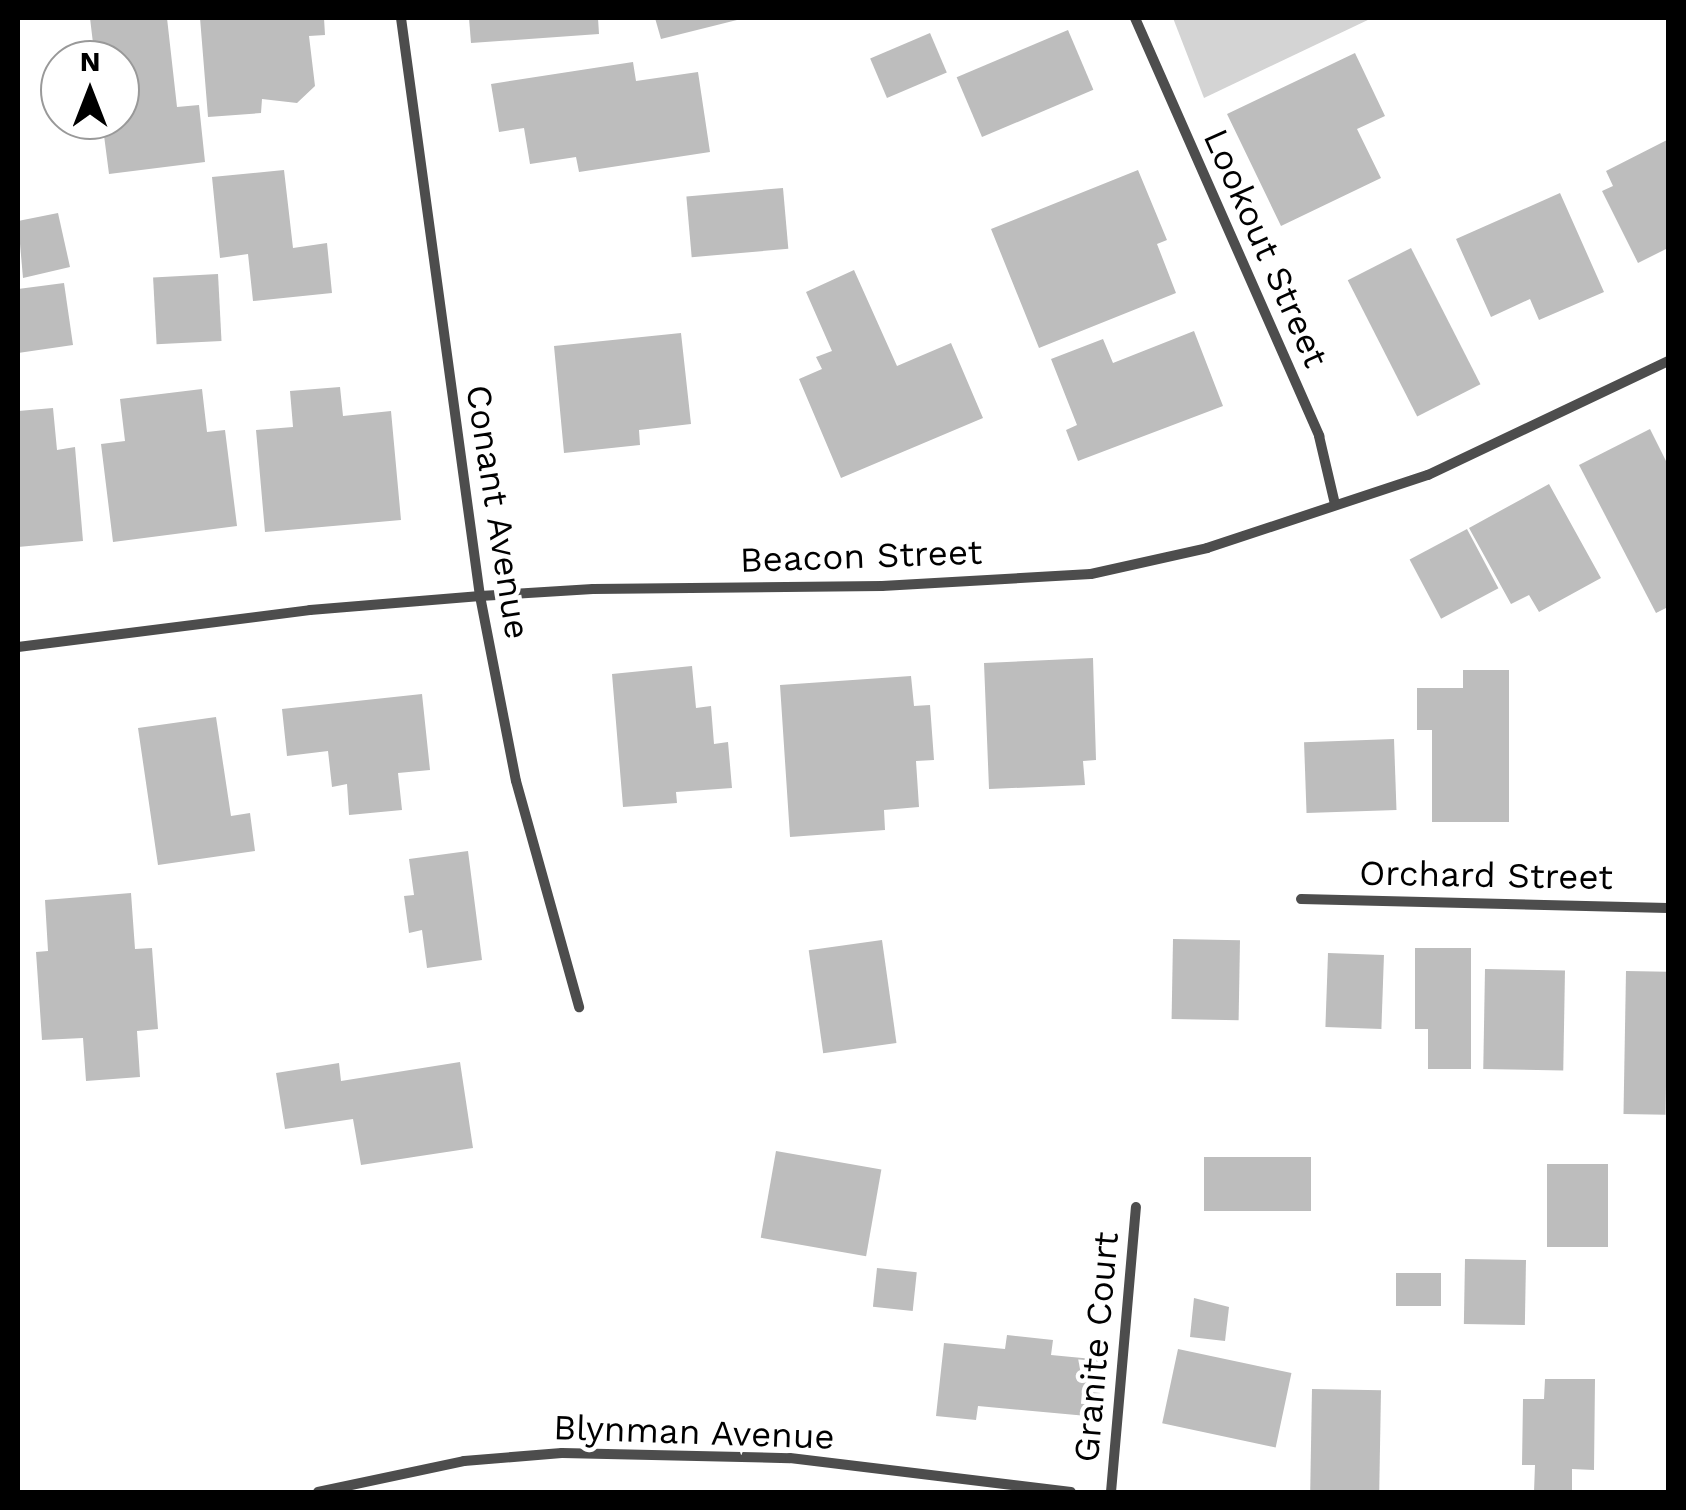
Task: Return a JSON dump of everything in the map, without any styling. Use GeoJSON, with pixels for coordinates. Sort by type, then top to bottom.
{"type":"FeatureCollection","features":[{"type":"Feature","properties":{"kind":"street","name":"Conant Avenue"},"geometry":{"type":"LineString","coordinates":[[401,18],[480,596],[516,781],[579,1007]]}},
{"type":"Feature","properties":{"kind":"street","name":"Lookout Street"},"geometry":{"type":"LineString","coordinates":[[1135,18],[1319,436],[1335,504]]}},
{"type":"Feature","properties":{"kind":"street","name":"Beacon Street"},"geometry":{"type":"LineString","coordinates":[[18,647],[310,610],[480,596],[592,589],[882,586],[1091,574],[1207,548],[1428,475],[1668,361]]}},
{"type":"Feature","properties":{"kind":"street","name":"Orchard Street"},"geometry":{"type":"LineString","coordinates":[[1301,898],[1668,908]]}},
{"type":"Feature","properties":{"kind":"street","name":"Granite Court"},"geometry":{"type":"LineString","coordinates":[[1111,1492],[1136,1207]]}},
{"type":"Feature","properties":{"kind":"street","name":"Blynman Avenue"},"geometry":{"type":"LineString","coordinates":[[318,1492],[464,1460],[562,1453],[790,1458],[1071,1492]]}},
{"type":"Feature","properties":{"kind":"shaded area"},"geometry":{"type":"Polygon","coordinates":[[[1173,18],[1372,18],[1204,98],[1173,18]]]}},
{"type":"Feature","properties":{"kind":"building"},"geometry":{"type":"Polygon","coordinates":[[[90,18],[167,18],[177,107],[199,105],[205,162],[109,174],[105,140],[140,140],[140,40],[93,40],[90,18]]]}},
{"type":"Feature","properties":{"kind":"building"},"geometry":{"type":"Polygon","coordinates":[[[200,18],[324,18],[325,35],[309,36],[315,86],[297,103],[262,99],[261,113],[208,117],[200,18]]]}},
{"type":"Feature","properties":{"kind":"building"},"geometry":{"type":"Polygon","coordinates":[[[469,18],[598,18],[599,34],[471,43],[469,18]]]}},
{"type":"Feature","properties":{"kind":"building"},"geometry":{"type":"Polygon","coordinates":[[[655,18],[741,18],[741,19],[661,39],[655,18]]]}},
{"type":"Feature","properties":{"kind":"building"},"geometry":{"type":"Polygon","coordinates":[[[1068,30],[1093,90],[982,137],[957,77],[1068,30]]]}},
{"type":"Feature","properties":{"kind":"building"},"geometry":{"type":"Polygon","coordinates":[[[930,33],[947,73],[887,98],[870,58],[930,33]]]}},
{"type":"Feature","properties":{"kind":"building"},"geometry":{"type":"Polygon","coordinates":[[[1355,53],[1385,116],[1357,129],[1381,178],[1281,226],[1227,114],[1355,53]]]}},
{"type":"Feature","properties":{"kind":"building"},"geometry":{"type":"Polygon","coordinates":[[[633,62],[636,81],[698,72],[710,152],[579,172],[576,157],[530,164],[524,128],[499,132],[491,84],[633,62]]]}},
{"type":"Feature","properties":{"kind":"building"},"geometry":{"type":"Polygon","coordinates":[[[1667,140],[1668,248],[1638,263],[1602,191],[1613,186],[1606,171],[1667,140]]]}},
{"type":"Feature","properties":{"kind":"building"},"geometry":{"type":"Polygon","coordinates":[[[284,170],[293,248],[327,243],[332,293],[253,301],[248,254],[220,258],[212,177],[284,170]]]}},
{"type":"Feature","properties":{"kind":"building"},"geometry":{"type":"Polygon","coordinates":[[[1138,170],[1167,240],[1157,244],[1176,293],[1039,348],[991,229],[1138,170]]]}},
{"type":"Feature","properties":{"kind":"building"},"geometry":{"type":"Polygon","coordinates":[[[783,188],[788,249],[692,257],[686,196],[783,188]]]}},
{"type":"Feature","properties":{"kind":"building"},"geometry":{"type":"Polygon","coordinates":[[[1560,193],[1604,292],[1539,320],[1530,299],[1491,317],[1456,239],[1560,193]]]}},
{"type":"Feature","properties":{"kind":"building"},"geometry":{"type":"Polygon","coordinates":[[[58,213],[70,267],[23,278],[18,221],[58,213]]]}},
{"type":"Feature","properties":{"kind":"building"},"geometry":{"type":"Polygon","coordinates":[[[1411,248],[1480,384],[1417,417],[1348,280],[1411,248]]]}},
{"type":"Feature","properties":{"kind":"building"},"geometry":{"type":"Polygon","coordinates":[[[854,270],[897,366],[951,343],[983,418],[841,478],[799,379],[822,369],[816,357],[832,351],[806,292],[854,270]]]}},
{"type":"Feature","properties":{"kind":"building"},"geometry":{"type":"Polygon","coordinates":[[[218,274],[222,341],[157,344],[153,277],[218,274]]]}},
{"type":"Feature","properties":{"kind":"building"},"geometry":{"type":"Polygon","coordinates":[[[64,283],[73,345],[18,353],[18,289],[64,283]]]}},
{"type":"Feature","properties":{"kind":"building"},"geometry":{"type":"Polygon","coordinates":[[[1194,331],[1223,406],[1078,461],[1066,430],[1077,425],[1051,359],[1103,339],[1113,363],[1194,331]]]}},
{"type":"Feature","properties":{"kind":"building"},"geometry":{"type":"Polygon","coordinates":[[[681,333],[691,424],[639,430],[640,445],[564,453],[554,346],[681,333]]]}},
{"type":"Feature","properties":{"kind":"building"},"geometry":{"type":"Polygon","coordinates":[[[340,387],[343,416],[391,411],[401,520],[265,532],[256,430],[293,427],[290,391],[340,387]]]}},
{"type":"Feature","properties":{"kind":"building"},"geometry":{"type":"Polygon","coordinates":[[[202,389],[207,432],[225,430],[237,526],[113,542],[101,444],[125,441],[120,399],[202,389]]]}},
{"type":"Feature","properties":{"kind":"building"},"geometry":{"type":"Polygon","coordinates":[[[53,408],[57,450],[75,447],[83,541],[18,547],[18,411],[53,408]]]}},
{"type":"Feature","properties":{"kind":"building"},"geometry":{"type":"Polygon","coordinates":[[[1650,429],[1668,465],[1668,607],[1656,613],[1579,465],[1650,429]]]}},
{"type":"Feature","properties":{"kind":"building"},"geometry":{"type":"Polygon","coordinates":[[[1549,484],[1601,578],[1539,612],[1529,595],[1511,604],[1469,528],[1549,484]]]}},
{"type":"Feature","properties":{"kind":"building"},"geometry":{"type":"Polygon","coordinates":[[[1467,529],[1498,588],[1441,619],[1410,560],[1467,529]]]}},
{"type":"Feature","properties":{"kind":"building"},"geometry":{"type":"Polygon","coordinates":[[[1093,658],[1096,760],[1083,761],[1085,785],[989,789],[984,663],[1093,658]]]}},
{"type":"Feature","properties":{"kind":"building"},"geometry":{"type":"Polygon","coordinates":[[[692,666],[696,708],[711,706],[714,744],[728,742],[732,788],[676,792],[677,803],[623,807],[612,674],[692,666]]]}},
{"type":"Feature","properties":{"kind":"building"},"geometry":{"type":"Polygon","coordinates":[[[1463,670],[1509,670],[1509,822],[1432,822],[1432,730],[1417,730],[1417,688],[1463,688],[1463,670]]]}},
{"type":"Feature","properties":{"kind":"building"},"geometry":{"type":"Polygon","coordinates":[[[911,676],[914,706],[930,705],[934,760],[916,761],[919,807],[884,810],[885,830],[790,837],[780,685],[911,676]]]}},
{"type":"Feature","properties":{"kind":"building"},"geometry":{"type":"Polygon","coordinates":[[[422,694],[430,770],[398,773],[402,810],[349,815],[347,784],[332,787],[328,751],[287,756],[282,709],[422,694]]]}},
{"type":"Feature","properties":{"kind":"building"},"geometry":{"type":"Polygon","coordinates":[[[216,717],[231,816],[250,813],[255,851],[158,865],[138,728],[216,717]]]}},
{"type":"Feature","properties":{"kind":"building"},"geometry":{"type":"Polygon","coordinates":[[[1394,739],[1396,810],[1307,813],[1304,742],[1394,739]]]}},
{"type":"Feature","properties":{"kind":"building"},"geometry":{"type":"Polygon","coordinates":[[[468,851],[482,960],[427,968],[422,930],[409,933],[404,896],[414,895],[409,859],[468,851]]]}},
{"type":"Feature","properties":{"kind":"building"},"geometry":{"type":"Polygon","coordinates":[[[131,893],[135,949],[152,948],[158,1029],[137,1031],[140,1077],[86,1081],[83,1038],[42,1040],[36,952],[48,951],[45,900],[131,893]]]}},
{"type":"Feature","properties":{"kind":"building"},"geometry":{"type":"Polygon","coordinates":[[[1173,939],[1240,940],[1239,1020],[1172,1019],[1173,939]]]}},
{"type":"Feature","properties":{"kind":"building"},"geometry":{"type":"Polygon","coordinates":[[[882,940],[896,1043],[823,1053],[809,950],[882,940]]]}},
{"type":"Feature","properties":{"kind":"building"},"geometry":{"type":"Polygon","coordinates":[[[1415,948],[1471,948],[1471,1069],[1428,1069],[1428,1029],[1415,1029],[1415,948]]]}},
{"type":"Feature","properties":{"kind":"building"},"geometry":{"type":"Polygon","coordinates":[[[1328,953],[1384,955],[1381,1029],[1325,1027],[1328,953]]]}},
{"type":"Feature","properties":{"kind":"building"},"geometry":{"type":"Polygon","coordinates":[[[1485,969],[1565,970],[1563,1070],[1483,1069],[1485,969]]]}},
{"type":"Feature","properties":{"kind":"building"},"geometry":{"type":"Polygon","coordinates":[[[1626,971],[1668,972],[1665,1115],[1624,1114],[1626,971]]]}},
{"type":"Feature","properties":{"kind":"building"},"geometry":{"type":"Polygon","coordinates":[[[460,1062],[473,1148],[361,1165],[353,1119],[285,1129],[276,1073],[339,1063],[341,1081],[460,1062]]]}},
{"type":"Feature","properties":{"kind":"building"},"geometry":{"type":"Polygon","coordinates":[[[776,1151],[881,1170],[866,1256],[761,1238],[776,1151]]]}},
{"type":"Feature","properties":{"kind":"building"},"geometry":{"type":"Polygon","coordinates":[[[1204,1157],[1311,1157],[1311,1211],[1204,1211],[1204,1157]]]}},
{"type":"Feature","properties":{"kind":"building"},"geometry":{"type":"Polygon","coordinates":[[[1547,1164],[1608,1164],[1608,1247],[1547,1247],[1547,1164]]]}},
{"type":"Feature","properties":{"kind":"building"},"geometry":{"type":"Polygon","coordinates":[[[1465,1259],[1526,1260],[1525,1325],[1464,1324],[1465,1259]]]}},
{"type":"Feature","properties":{"kind":"building"},"geometry":{"type":"Polygon","coordinates":[[[877,1268],[917,1272],[913,1311],[873,1307],[877,1268]]]}},
{"type":"Feature","properties":{"kind":"building"},"geometry":{"type":"Polygon","coordinates":[[[1396,1273],[1441,1273],[1441,1306],[1396,1306],[1396,1273]]]}},
{"type":"Feature","properties":{"kind":"building"},"geometry":{"type":"Polygon","coordinates":[[[1194,1298],[1229,1307],[1225,1341],[1190,1337],[1194,1298]]]}},
{"type":"Feature","properties":{"kind":"building"},"geometry":{"type":"Polygon","coordinates":[[[1007,1335],[1053,1340],[1051,1355],[1103,1360],[1098,1417],[978,1406],[976,1420],[936,1416],[944,1343],[1005,1349],[1007,1335]]]}},
{"type":"Feature","properties":{"kind":"building"},"geometry":{"type":"Polygon","coordinates":[[[1178,1349],[1291,1373],[1276,1447],[1162,1423],[1178,1349]]]}},
{"type":"Feature","properties":{"kind":"building"},"geometry":{"type":"Polygon","coordinates":[[[1545,1379],[1595,1379],[1594,1470],[1572,1469],[1572,1492],[1534,1492],[1535,1465],[1522,1465],[1523,1399],[1544,1399],[1545,1379]]]}},
{"type":"Feature","properties":{"kind":"building"},"geometry":{"type":"Polygon","coordinates":[[[1312,1389],[1381,1390],[1379,1492],[1310,1492],[1312,1389]]]}}]}
